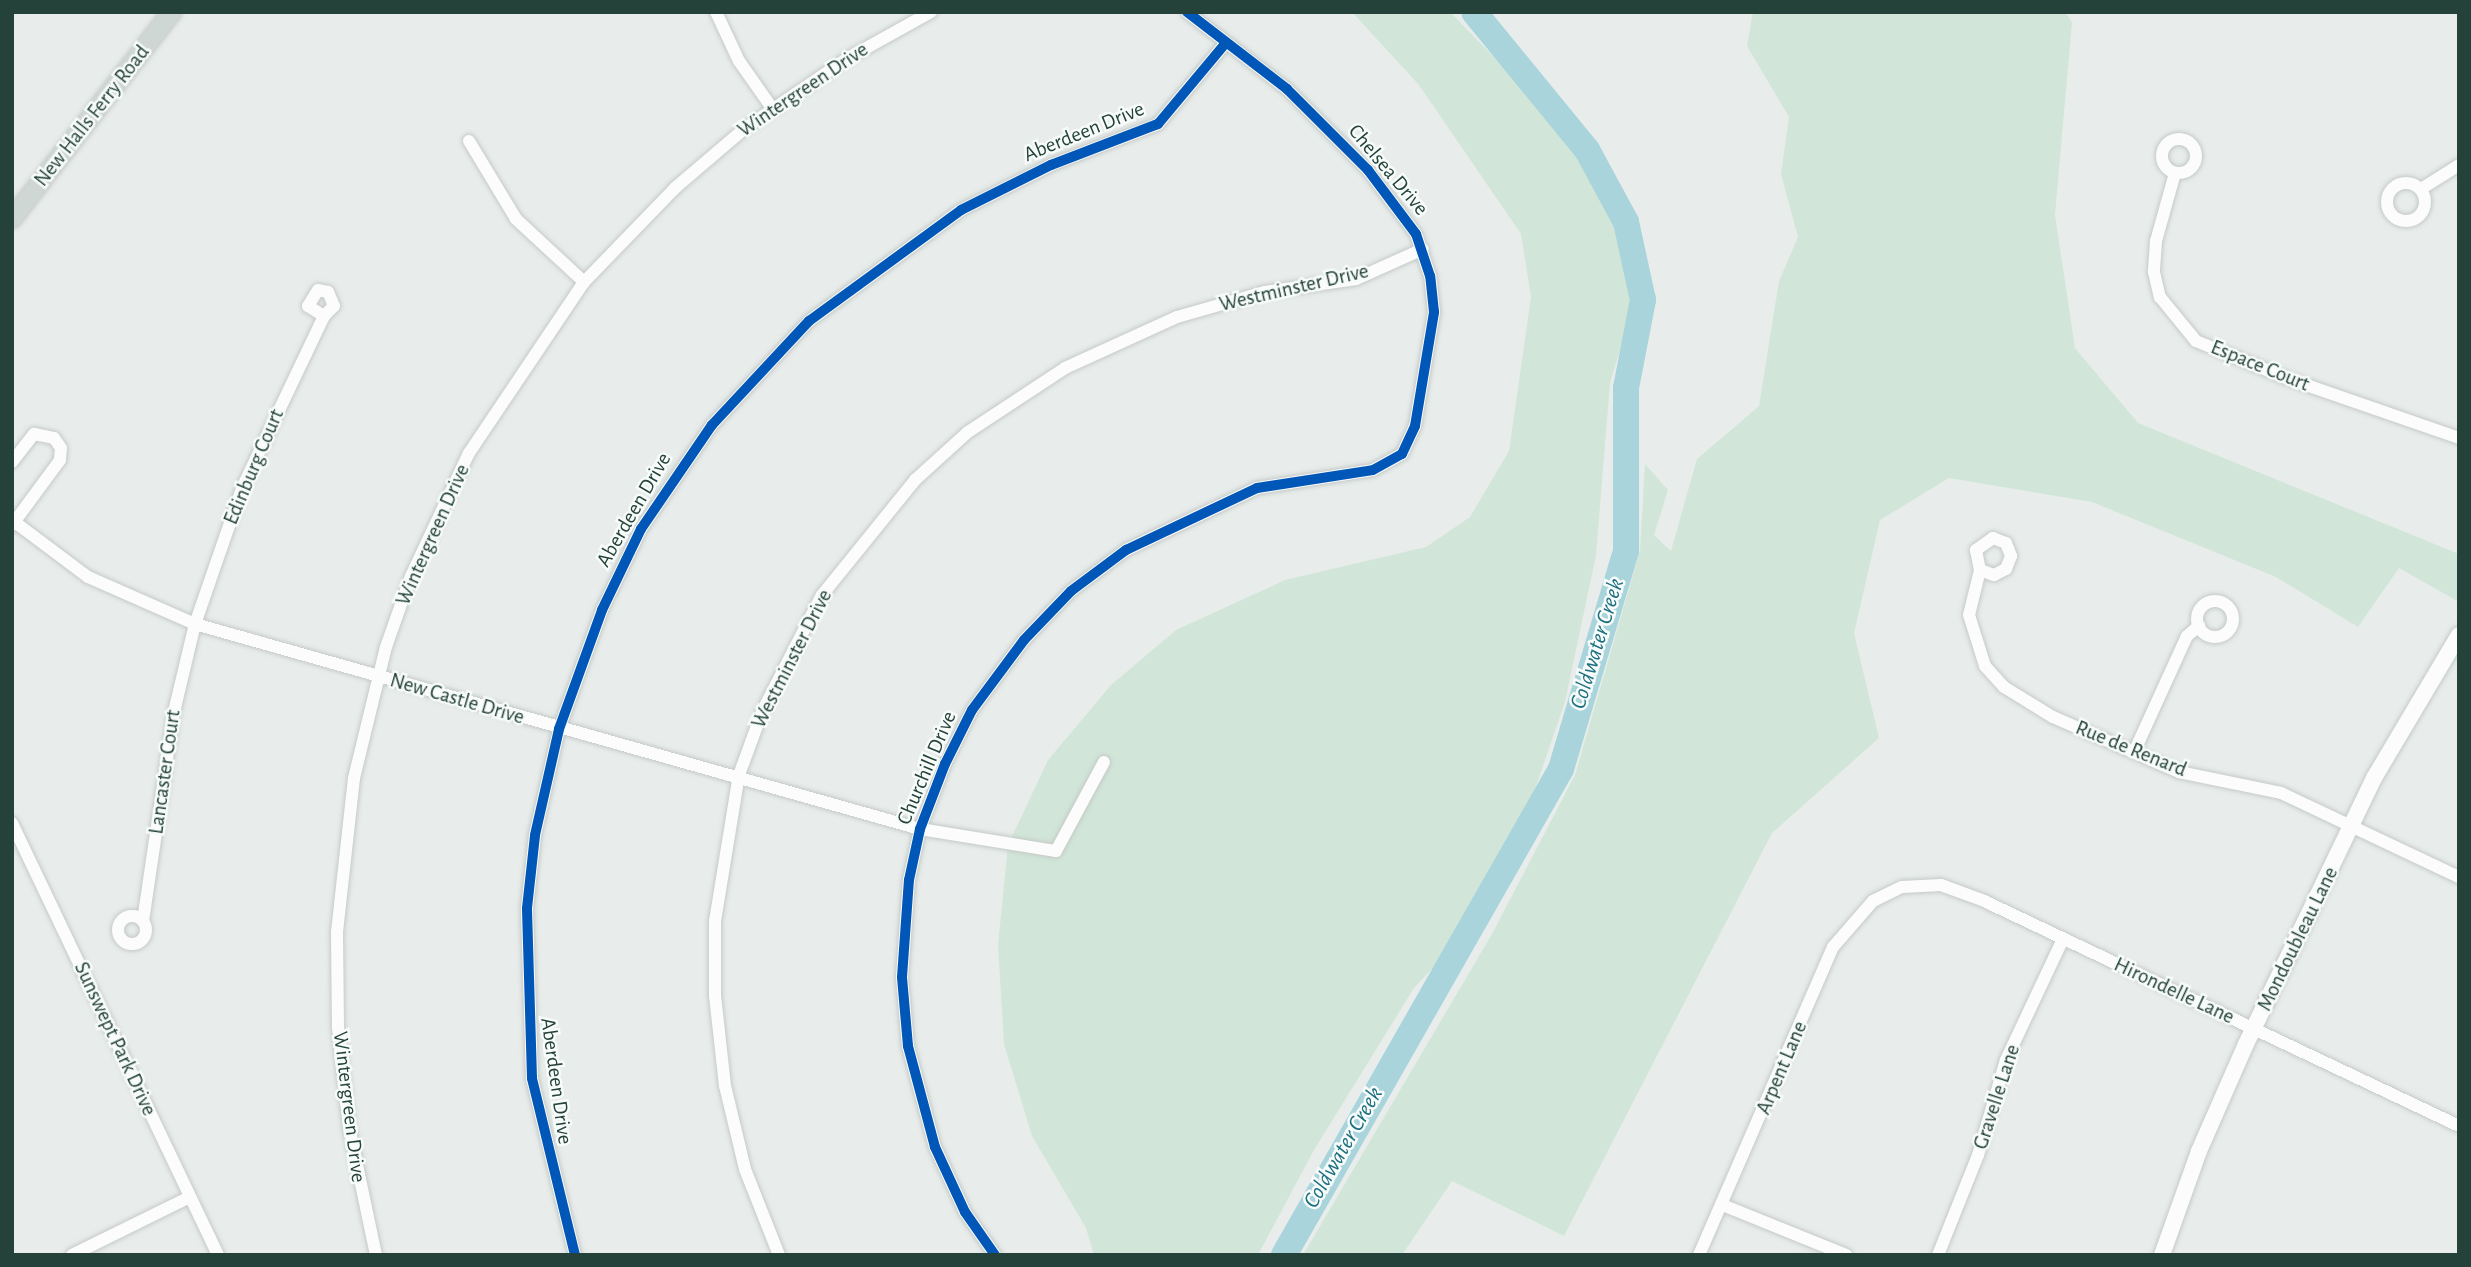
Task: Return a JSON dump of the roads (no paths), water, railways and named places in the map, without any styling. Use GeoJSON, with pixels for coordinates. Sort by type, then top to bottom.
{"type":"FeatureCollection","features":[{"type":"Feature","properties":{"kind":"main road","name":"New Halls Ferry Road"},"geometry":{"type":"LineString","coordinates":[[12,219],[172,12]]}},
{"type":"Feature","properties":{"kind":"street"},"geometry":{"type":"LineString","coordinates":[[716,12],[739,61],[772,108]]}},
{"type":"Feature","properties":{"kind":"street","name":"Chelsea Drive"},"geometry":{"type":"LineString","coordinates":[[1187,12],[1305,105],[1376,180],[1423,249],[1434,312],[1415,426],[1402,454]]}},
{"type":"Feature","properties":{"kind":"street","name":"Wintergreen Drive"},"geometry":{"type":"LineString","coordinates":[[376,1255],[349,1127],[336,974],[346,827],[377,677],[411,576],[458,475],[515,379],[584,282],[675,188],[772,108],[929,13]]}},
{"type":"Feature","properties":{"kind":"street","name":"Aberdeen Drive"},"geometry":{"type":"LineString","coordinates":[[575,1255],[538,1121],[526,981],[535,835],[559,729],[602,610],[641,529],[684,461],[780,349],[851,288],[961,210],[1051,165],[1158,124],[1225,44]]}},
{"type":"Feature","properties":{"kind":"street"},"geometry":{"type":"LineString","coordinates":[[469,141],[516,219],[584,282]]}},
{"type":"Feature","properties":{"kind":"street"},"geometry":{"type":"LineString","coordinates":[[2421,189],[2459,165]]}},
{"type":"Feature","properties":{"kind":"street","name":"Espace Court"},"geometry":{"type":"LineString","coordinates":[[2175,173],[2156,242],[2154,272],[2160,297],[2196,341],[2286,378],[2459,438]]}},
{"type":"Feature","properties":{"kind":"street","name":"Westminster Drive"},"geometry":{"type":"LineString","coordinates":[[779,1255],[745,1169],[719,1045],[715,921],[739,775],[762,712],[822,595],[892,505],[968,432],[1034,385],[1121,339],[1256,295],[1356,279],[1423,249]]}},
{"type":"Feature","properties":{"kind":"street","name":"Edinburg Court"},"geometry":{"type":"LineString","coordinates":[[195,624],[242,488],[324,316]]}},
{"type":"Feature","properties":{"kind":"street","name":"New Castle Drive"},"geometry":{"type":"LineString","coordinates":[[12,462],[34,434],[54,438],[61,448],[60,460],[13,522],[88,577],[195,624],[559,729],[739,775],[920,829],[1056,851],[1104,762]]}},
{"type":"Feature","properties":{"kind":"street","name":"Churchill Drive"},"geometry":{"type":"LineString","coordinates":[[995,1255],[965,1212],[935,1147],[908,1046],[902,977],[909,880],[920,829],[977,703],[1038,625],[1096,571],[1158,532],[1225,500],[1320,475],[1373,470],[1402,454]]}},
{"type":"Feature","properties":{"kind":"street","name":"Rue de Renard"},"geometry":{"type":"LineString","coordinates":[[1980,570],[1969,615],[1985,666],[2004,687],[2053,717],[2135,750],[2179,772],[2281,793],[2459,877]]}},
{"type":"Feature","properties":{"kind":"street","name":"Lancaster Court"},"geometry":{"type":"LineString","coordinates":[[142,921],[174,712],[195,624]]}},
{"type":"Feature","properties":{"kind":"street"},"geometry":{"type":"LineString","coordinates":[[2135,750],[2186,636],[2199,625]]}},
{"type":"Feature","properties":{"kind":"street","name":"Mondoubleau Lane"},"geometry":{"type":"LineString","coordinates":[[2162,1255],[2199,1151],[2374,778],[2459,635]]}},
{"type":"Feature","properties":{"kind":"street","name":"Sunswept Park Drive"},"geometry":{"type":"LineString","coordinates":[[12,823],[218,1255]]}},
{"type":"Feature","properties":{"kind":"street","name":"Hirondelle Lane"},"geometry":{"type":"LineString","coordinates":[[1883,893],[1941,885],[2459,1126]]}},
{"type":"Feature","properties":{"kind":"street","name":"Arpent Lane"},"geometry":{"type":"LineString","coordinates":[[1699,1255],[1725,1206],[1833,947],[1883,893]]}},
{"type":"Feature","properties":{"kind":"street","name":"Gravelle Lane"},"geometry":{"type":"LineString","coordinates":[[1938,1255],[1978,1155],[2006,1060],[2062,941]]}},
{"type":"Feature","properties":{"kind":"street"},"geometry":{"type":"LineString","coordinates":[[72,1255],[190,1196]]}},
{"type":"Feature","properties":{"kind":"street"},"geometry":{"type":"LineString","coordinates":[[1725,1206],[1846,1255]]}},
{"type":"Feature","properties":{"kind":"waterway","name":"Coldwater Creek"},"geometry":{"type":"LineString","coordinates":[[1284,1255],[1561,769],[1626,551],[1626,388],[1643,300],[1626,222],[1587,150],[1474,12]]}}]}
